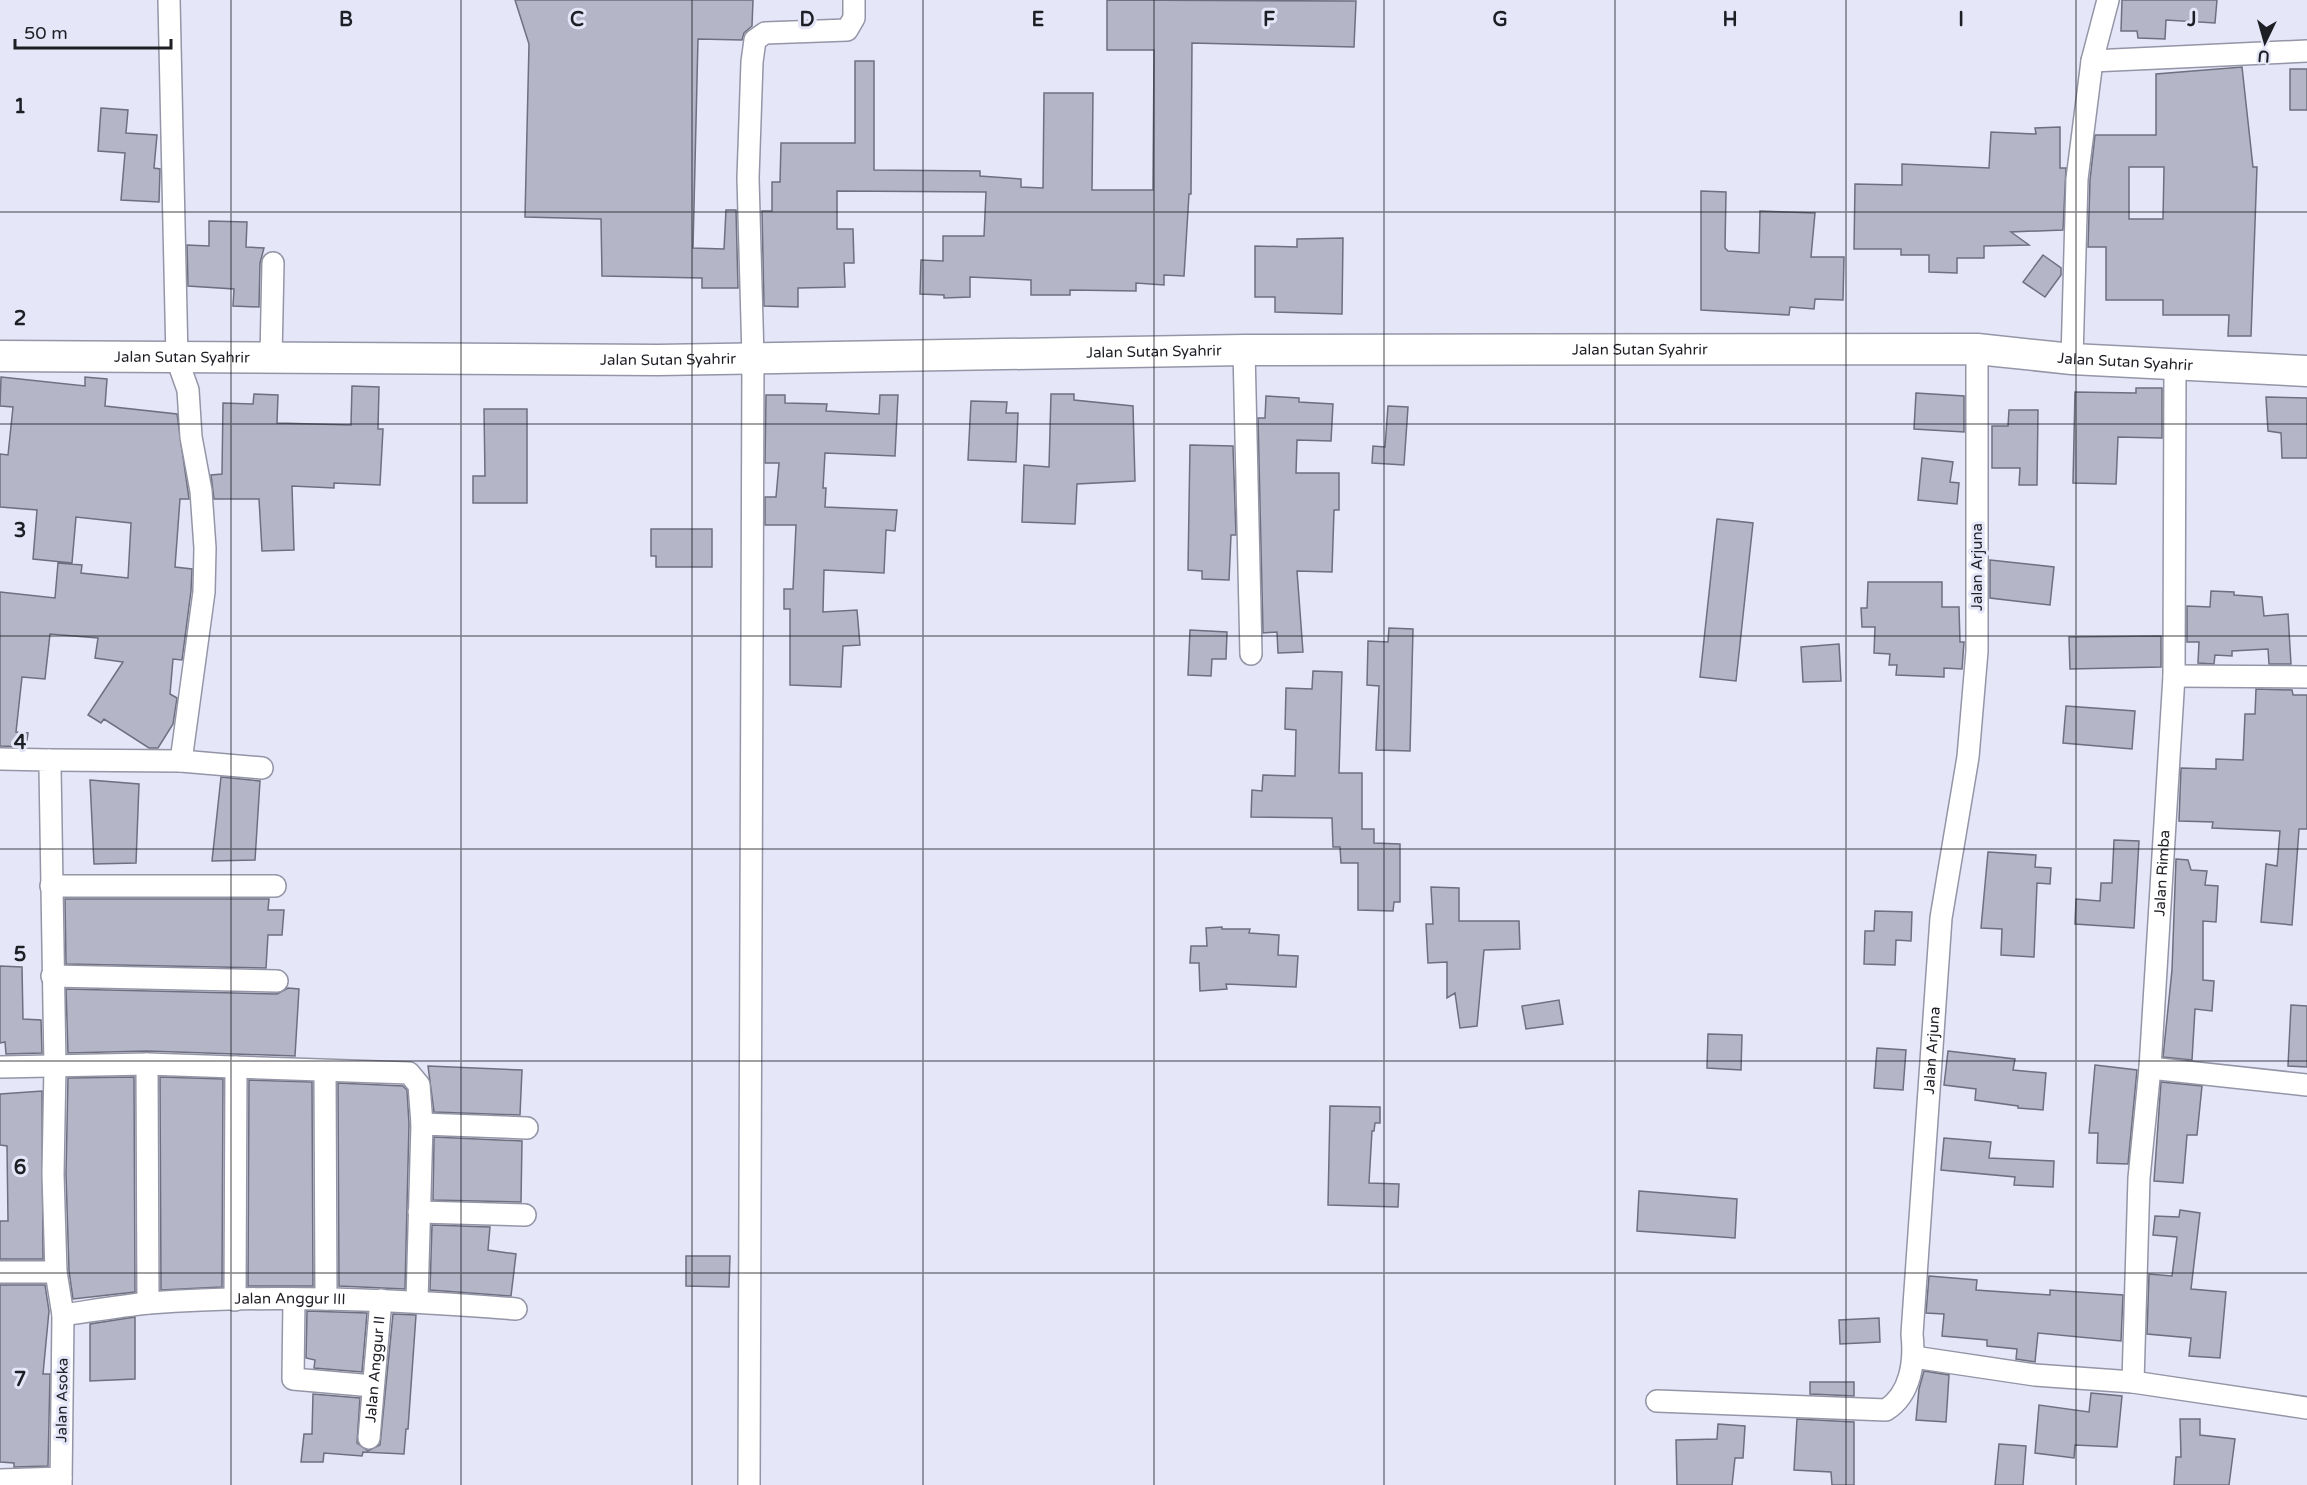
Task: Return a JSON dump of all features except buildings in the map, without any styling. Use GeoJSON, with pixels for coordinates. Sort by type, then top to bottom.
{"type":"FeatureCollection","features":[{"type":"Feature","properties":{"kind":"street"},"geometry":{"type":"LineString","coordinates":[[169,0],[177,359],[188,390],[191,437],[201,491],[205,548],[204,592],[181,761]]}},
{"type":"Feature","properties":{"kind":"street"},"geometry":{"type":"LineString","coordinates":[[749,1485],[753,358],[748,178],[754,45],[755,39],[765,33],[847,30],[854,18],[854,0]]}},
{"type":"Feature","properties":{"kind":"street"},"geometry":{"type":"LineString","coordinates":[[2072,358],[2077,179],[2092,61],[2108,0]]}},
{"type":"Feature","properties":{"kind":"street"},"geometry":{"type":"LineString","coordinates":[[2092,61],[2307,51]]}},
{"type":"Feature","properties":{"kind":"street"},"geometry":{"type":"LineString","coordinates":[[271,357],[273,263]]}},
{"type":"Feature","properties":{"kind":"street","name":"Jalan Sutan Syahrir"},"geometry":{"type":"LineString","coordinates":[[0,356],[177,359],[271,357],[753,358],[1244,350],[1977,349],[2072,358],[2307,371]]}},
{"type":"Feature","properties":{"kind":"street","name":"Jalan Arjuna"},"geometry":{"type":"LineString","coordinates":[[1657,1401],[1886,1410],[1902,1395],[1910,1378],[1914,1357],[1912,1334],[1941,918],[1968,757],[1977,651],[1977,349]]}},
{"type":"Feature","properties":{"kind":"street"},"geometry":{"type":"LineString","coordinates":[[1244,350],[1251,654]]}},
{"type":"Feature","properties":{"kind":"street","name":"Jalan Rimba"},"geometry":{"type":"LineString","coordinates":[[2133,1382],[2139,1178],[2150,1068],[2174,676],[2175,364]]}},
{"type":"Feature","properties":{"kind":"street"},"geometry":{"type":"LineString","coordinates":[[2174,676],[2307,677]]}},
{"type":"Feature","properties":{"kind":"street"},"geometry":{"type":"LineString","coordinates":[[0,759],[181,761],[262,768]]}},
{"type":"Feature","properties":{"kind":"street","name":"Jalan Asoka"},"geometry":{"type":"LineString","coordinates":[[49,760],[55,1066],[56,1272],[63,1315],[61,1482]]}},
{"type":"Feature","properties":{"kind":"street"},"geometry":{"type":"LineString","coordinates":[[51,886],[275,886]]}},
{"type":"Feature","properties":{"kind":"street"},"geometry":{"type":"LineString","coordinates":[[52,976],[277,981]]}},
{"type":"Feature","properties":{"kind":"street"},"geometry":{"type":"LineString","coordinates":[[147,1064],[148,1303]]}},
{"type":"Feature","properties":{"kind":"street"},"geometry":{"type":"LineString","coordinates":[[0,1067],[147,1064],[409,1073],[419,1085],[422,1124],[417,1301]]}},
{"type":"Feature","properties":{"kind":"street"},"geometry":{"type":"LineString","coordinates":[[235,1300],[236,1068]]}},
{"type":"Feature","properties":{"kind":"street"},"geometry":{"type":"LineString","coordinates":[[2150,1068],[2307,1085]]}},
{"type":"Feature","properties":{"kind":"street"},"geometry":{"type":"LineString","coordinates":[[325,1071],[326,1299]]}},
{"type":"Feature","properties":{"kind":"street"},"geometry":{"type":"LineString","coordinates":[[422,1124],[527,1128]]}},
{"type":"Feature","properties":{"kind":"street"},"geometry":{"type":"LineString","coordinates":[[419,1212],[525,1215]]}},
{"type":"Feature","properties":{"kind":"street"},"geometry":{"type":"LineString","coordinates":[[0,1272],[56,1272]]}},
{"type":"Feature","properties":{"kind":"street"},"geometry":{"type":"LineString","coordinates":[[294,1299],[293,1379],[373,1386]]}},
{"type":"Feature","properties":{"kind":"street","name":"Jalan Anggur III"},"geometry":{"type":"LineString","coordinates":[[63,1315],[148,1303],[294,1299],[417,1301],[516,1309]]}},
{"type":"Feature","properties":{"kind":"street","name":"Jalan Anggur II"},"geometry":{"type":"LineString","coordinates":[[369,1438],[381,1300]]}},
{"type":"Feature","properties":{"kind":"street"},"geometry":{"type":"LineString","coordinates":[[1914,1357],[2035,1375],[2133,1382],[2307,1408]]}},
{"type":"Feature","properties":{"kind":"street"},"geometry":{"type":"LineString","coordinates":[[0,1480],[61,1482]]}}]}
